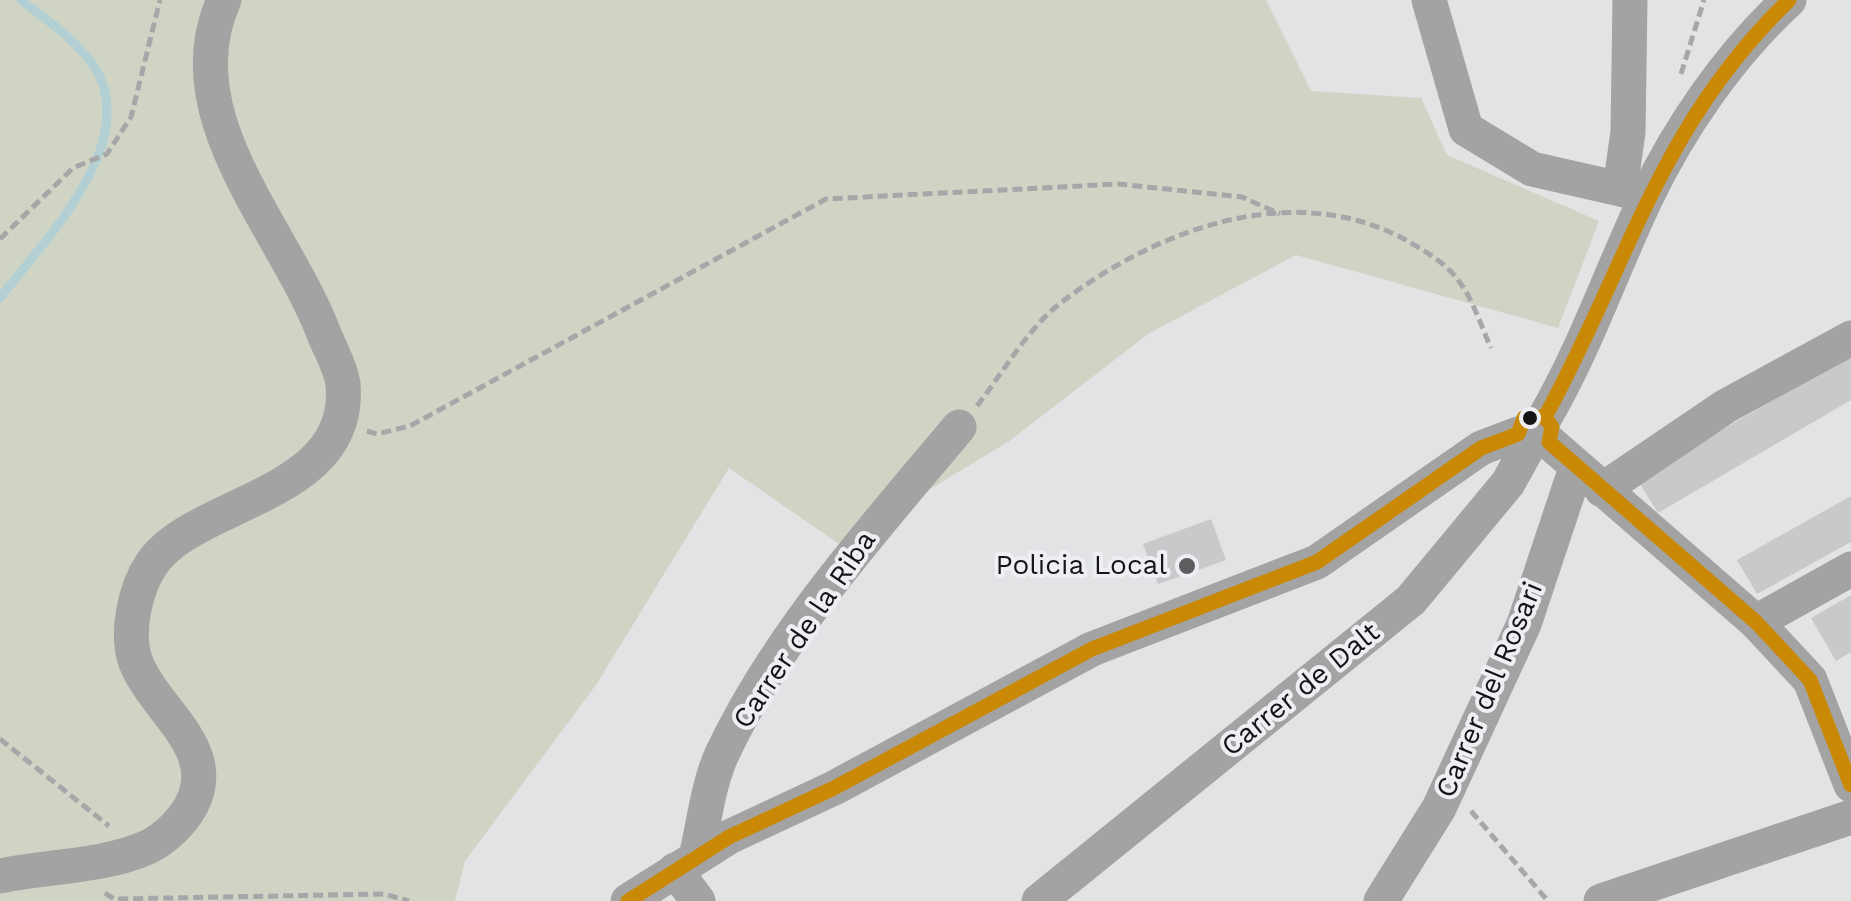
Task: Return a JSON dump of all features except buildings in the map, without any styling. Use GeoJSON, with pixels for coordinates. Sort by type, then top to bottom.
{"type":"FeatureCollection","features":[{"type":"Feature","properties":{"kind":"street"},"geometry":{"type":"LineString","coordinates":[[0,876],[124,855],[151,846],[171,831],[200,788],[200,764],[135,659],[134,612],[152,564],[172,545],[284,484],[318,458],[337,422],[343,383],[319,320],[235,157],[217,113],[208,54],[224,0]]}},
{"type":"Feature","properties":{"kind":"street"},"geometry":{"type":"LineString","coordinates":[[1429,0],[1466,129],[1532,169],[1633,192]]}},
{"type":"Feature","properties":{"kind":"street"},"geometry":{"type":"LineString","coordinates":[[1630,0],[1628,132],[1633,192]]}},
{"type":"Feature","properties":{"kind":"street"},"geometry":{"type":"LineString","coordinates":[[1633,192],[1728,67],[1788,0]]}},
{"type":"Feature","properties":{"kind":"street","name":"Carrer de Dalt"},"geometry":{"type":"LineString","coordinates":[[1040,901],[1411,600],[1508,483],[1535,435],[1633,192]]}},
{"type":"Feature","properties":{"kind":"street"},"geometry":{"type":"LineString","coordinates":[[1589,479],[1851,338]]}},
{"type":"Feature","properties":{"kind":"street","name":"Carrer de la Riba"},"geometry":{"type":"LineString","coordinates":[[685,864],[720,757],[760,686],[852,554],[960,428]]}},
{"type":"Feature","properties":{"kind":"street"},"geometry":{"type":"LineString","coordinates":[[628,901],[685,864],[1092,649],[1317,562],[1482,448],[1535,435],[1756,622],[1810,680],[1851,785]]}},
{"type":"Feature","properties":{"kind":"street","name":"Carrer del Rosari"},"geometry":{"type":"LineString","coordinates":[[1381,901],[1450,786],[1589,479]]}},
{"type":"Feature","properties":{"kind":"street"},"geometry":{"type":"LineString","coordinates":[[1756,622],[1851,569]]}},
{"type":"Feature","properties":{"kind":"street"},"geometry":{"type":"LineString","coordinates":[[1601,901],[1851,817]]}},
{"type":"Feature","properties":{"kind":"street"},"geometry":{"type":"LineString","coordinates":[[685,864],[698,901]]}},
{"type":"Feature","properties":{"kind":"path"},"geometry":{"type":"LineString","coordinates":[[0,239],[74,168],[107,154],[116,142],[132,117],[160,0]]}},
{"type":"Feature","properties":{"kind":"path"},"geometry":{"type":"LineString","coordinates":[[1677,88],[1704,0]]}},
{"type":"Feature","properties":{"kind":"path"},"geometry":{"type":"LineString","coordinates":[[337,422],[377,434],[410,426],[826,199],[1118,184],[1242,197],[1280,214]]}},
{"type":"Feature","properties":{"kind":"path"},"geometry":{"type":"LineString","coordinates":[[960,428],[1055,307],[1148,245],[1234,219],[1308,210],[1374,223],[1429,253],[1458,280],[1491,348]]}},
{"type":"Feature","properties":{"kind":"path"},"geometry":{"type":"LineString","coordinates":[[0,740],[112,828],[124,855]]}},
{"type":"Feature","properties":{"kind":"path","name":"Carrer del Rosari"},"geometry":{"type":"LineString","coordinates":[[1450,786],[1548,901]]}},
{"type":"Feature","properties":{"kind":"path"},"geometry":{"type":"LineString","coordinates":[[87,861],[105,893],[114,899],[384,894],[409,901]]}},
{"type":"Feature","properties":{"kind":"green space"},"geometry":{"type":"Polygon","coordinates":[[[0,0],[1266,0],[1311,91],[1421,98],[1447,155],[1599,221],[1558,328],[1296,255],[1148,334],[1008,442],[839,544],[729,468],[596,685],[465,861],[455,901],[0,901],[0,0]]]}},
{"type":"Feature","properties":{"kind":"waterway"},"geometry":{"type":"LineString","coordinates":[[0,298],[79,194],[105,134],[107,104],[99,75],[84,53],[21,0]]}},
{"type":"Feature","properties":{"kind":"transit line"},"geometry":{"type":"LineString","coordinates":[[1545,417],[1676,148],[1744,48],[1789,0]]}},
{"type":"Feature","properties":{"kind":"transit line"},"geometry":{"type":"LineString","coordinates":[[1545,417],[1552,427],[1549,442],[1756,622],[1810,680],[1851,785]]}},
{"type":"Feature","properties":{"kind":"transit line"},"geometry":{"type":"LineString","coordinates":[[628,901],[729,837],[834,788],[1092,649],[1317,562],[1481,448],[1518,434],[1524,418],[1545,417]]}},
{"type":"Feature","properties":{"kind":"place","name":"Policia Local"},"geometry":{"type":"Point","coordinates":[1187,566]}}]}
